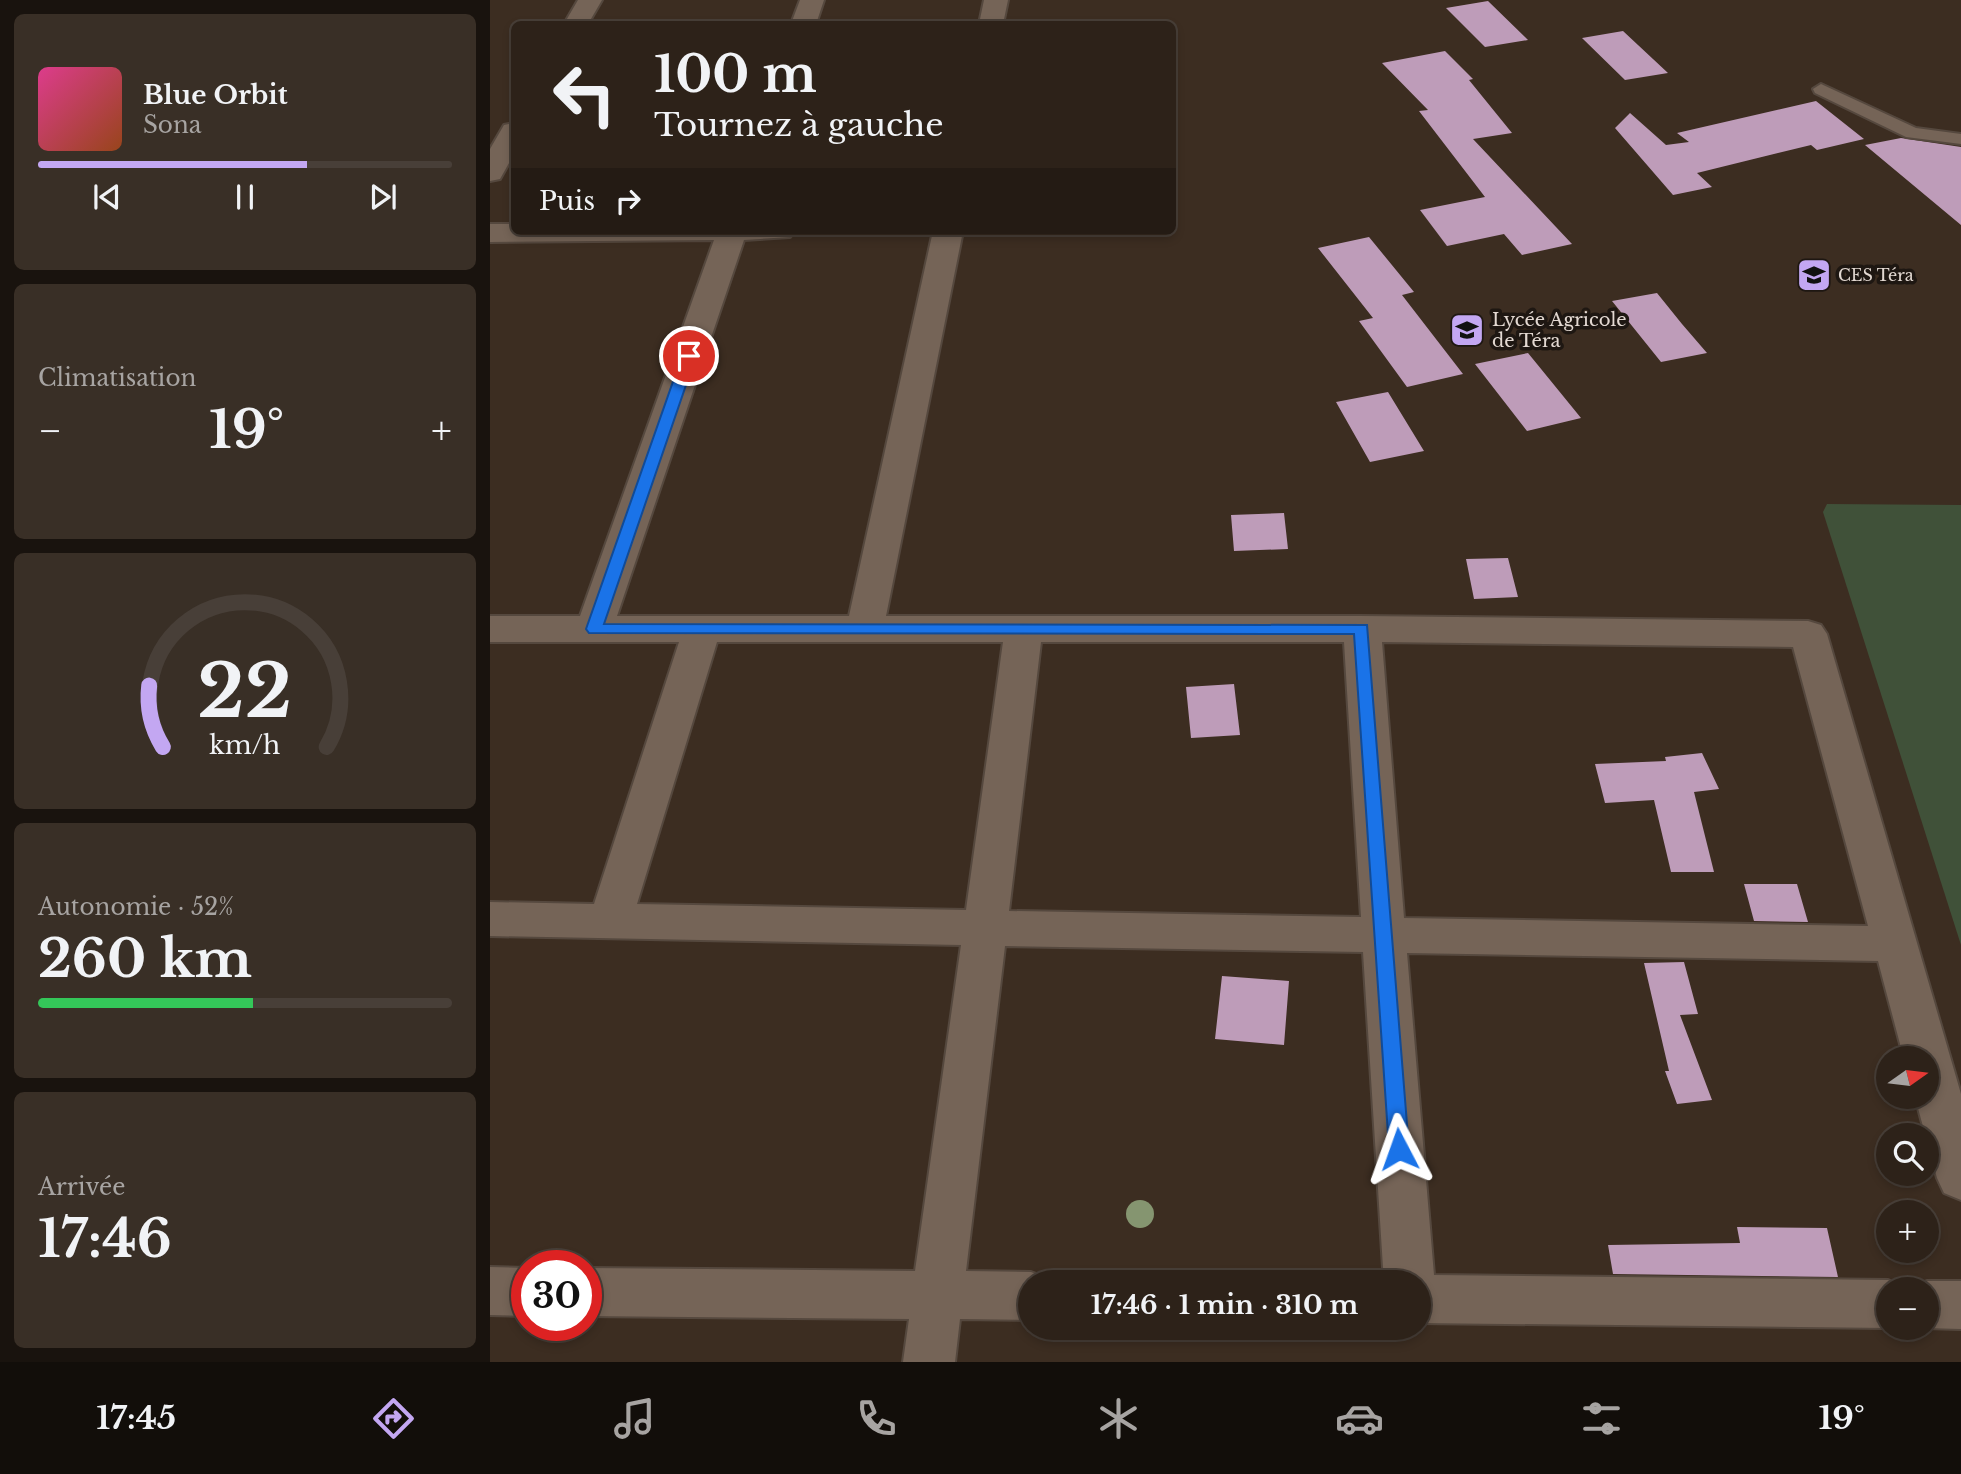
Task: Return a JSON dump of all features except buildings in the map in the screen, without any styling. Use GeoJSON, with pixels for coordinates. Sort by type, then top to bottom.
{"type":"FeatureCollection","features":[{"type":"Feature","properties":{"kind":"street"},"geometry":{"type":"LineString","coordinates":[[578,21],[590,0]]}},
{"type":"Feature","properties":{"kind":"street"},"geometry":{"type":"LineString","coordinates":[[805,21],[812,0]]}},
{"type":"Feature","properties":{"kind":"street"},"geometry":{"type":"LineString","coordinates":[[992,21],[996,0]]}},
{"type":"Feature","properties":{"kind":"street"},"geometry":{"type":"LineString","coordinates":[[490,116],[511,116]]}},
{"type":"Feature","properties":{"kind":"street"},"geometry":{"type":"LineString","coordinates":[[490,173],[511,136]]}},
{"type":"Feature","properties":{"kind":"street"},"geometry":{"type":"LineString","coordinates":[[490,233],[511,233]]}},
{"type":"Feature","properties":{"kind":"street"},"geometry":{"type":"LineString","coordinates":[[594,629],[731,235]]}},
{"type":"Feature","properties":{"kind":"street"},"geometry":{"type":"LineString","coordinates":[[865,629],[947,235]]}},
{"type":"Feature","properties":{"kind":"street"},"geometry":{"type":"LineString","coordinates":[[490,629],[1362,629],[1808,634],[1961,1178]]}},
{"type":"Feature","properties":{"kind":"street"},"geometry":{"type":"LineString","coordinates":[[610,921],[702,629]]}},
{"type":"Feature","properties":{"kind":"street"},"geometry":{"type":"LineString","coordinates":[[929,1362],[1024,629]]}},
{"type":"Feature","properties":{"kind":"street"},"geometry":{"type":"LineString","coordinates":[[1362,629],[1408,1270]]}},
{"type":"Feature","properties":{"kind":"street"},"geometry":{"type":"LineString","coordinates":[[490,919],[1895,944]]}},
{"type":"Feature","properties":{"kind":"street"},"geometry":{"type":"LineString","coordinates":[[490,1291],[511,1292]]}},
{"type":"Feature","properties":{"kind":"street"},"geometry":{"type":"LineString","coordinates":[[602,1292],[1018,1296]]}},
{"type":"Feature","properties":{"kind":"street"},"geometry":{"type":"LineString","coordinates":[[1431,1299],[1876,1304]]}},
{"type":"Feature","properties":{"kind":"street"},"geometry":{"type":"LineString","coordinates":[[1939,1305],[1961,1305]]}},
{"type":"Feature","properties":{"kind":"lane"},"geometry":{"type":"LineString","coordinates":[[1821,89],[1912,133],[1961,139]]}},
{"type":"Feature","properties":{"kind":"green space"},"geometry":{"type":"Polygon","coordinates":[[[1827,504],[1961,505],[1961,945],[1823,512],[1827,504]]]}},
{"type":"Feature","properties":{"kind":"place","name":"CES Téra"},"geometry":{"type":"Point","coordinates":[1814,275]}},
{"type":"Feature","properties":{"kind":"place","name":"Lycée Agricole de Téra"},"geometry":{"type":"Point","coordinates":[1467,330]}},
{"type":"Feature","properties":{"kind":"route"},"geometry":{"type":"LineString","coordinates":[[689,356],[594,629],[1362,629],[1399,1149]]}}]}
